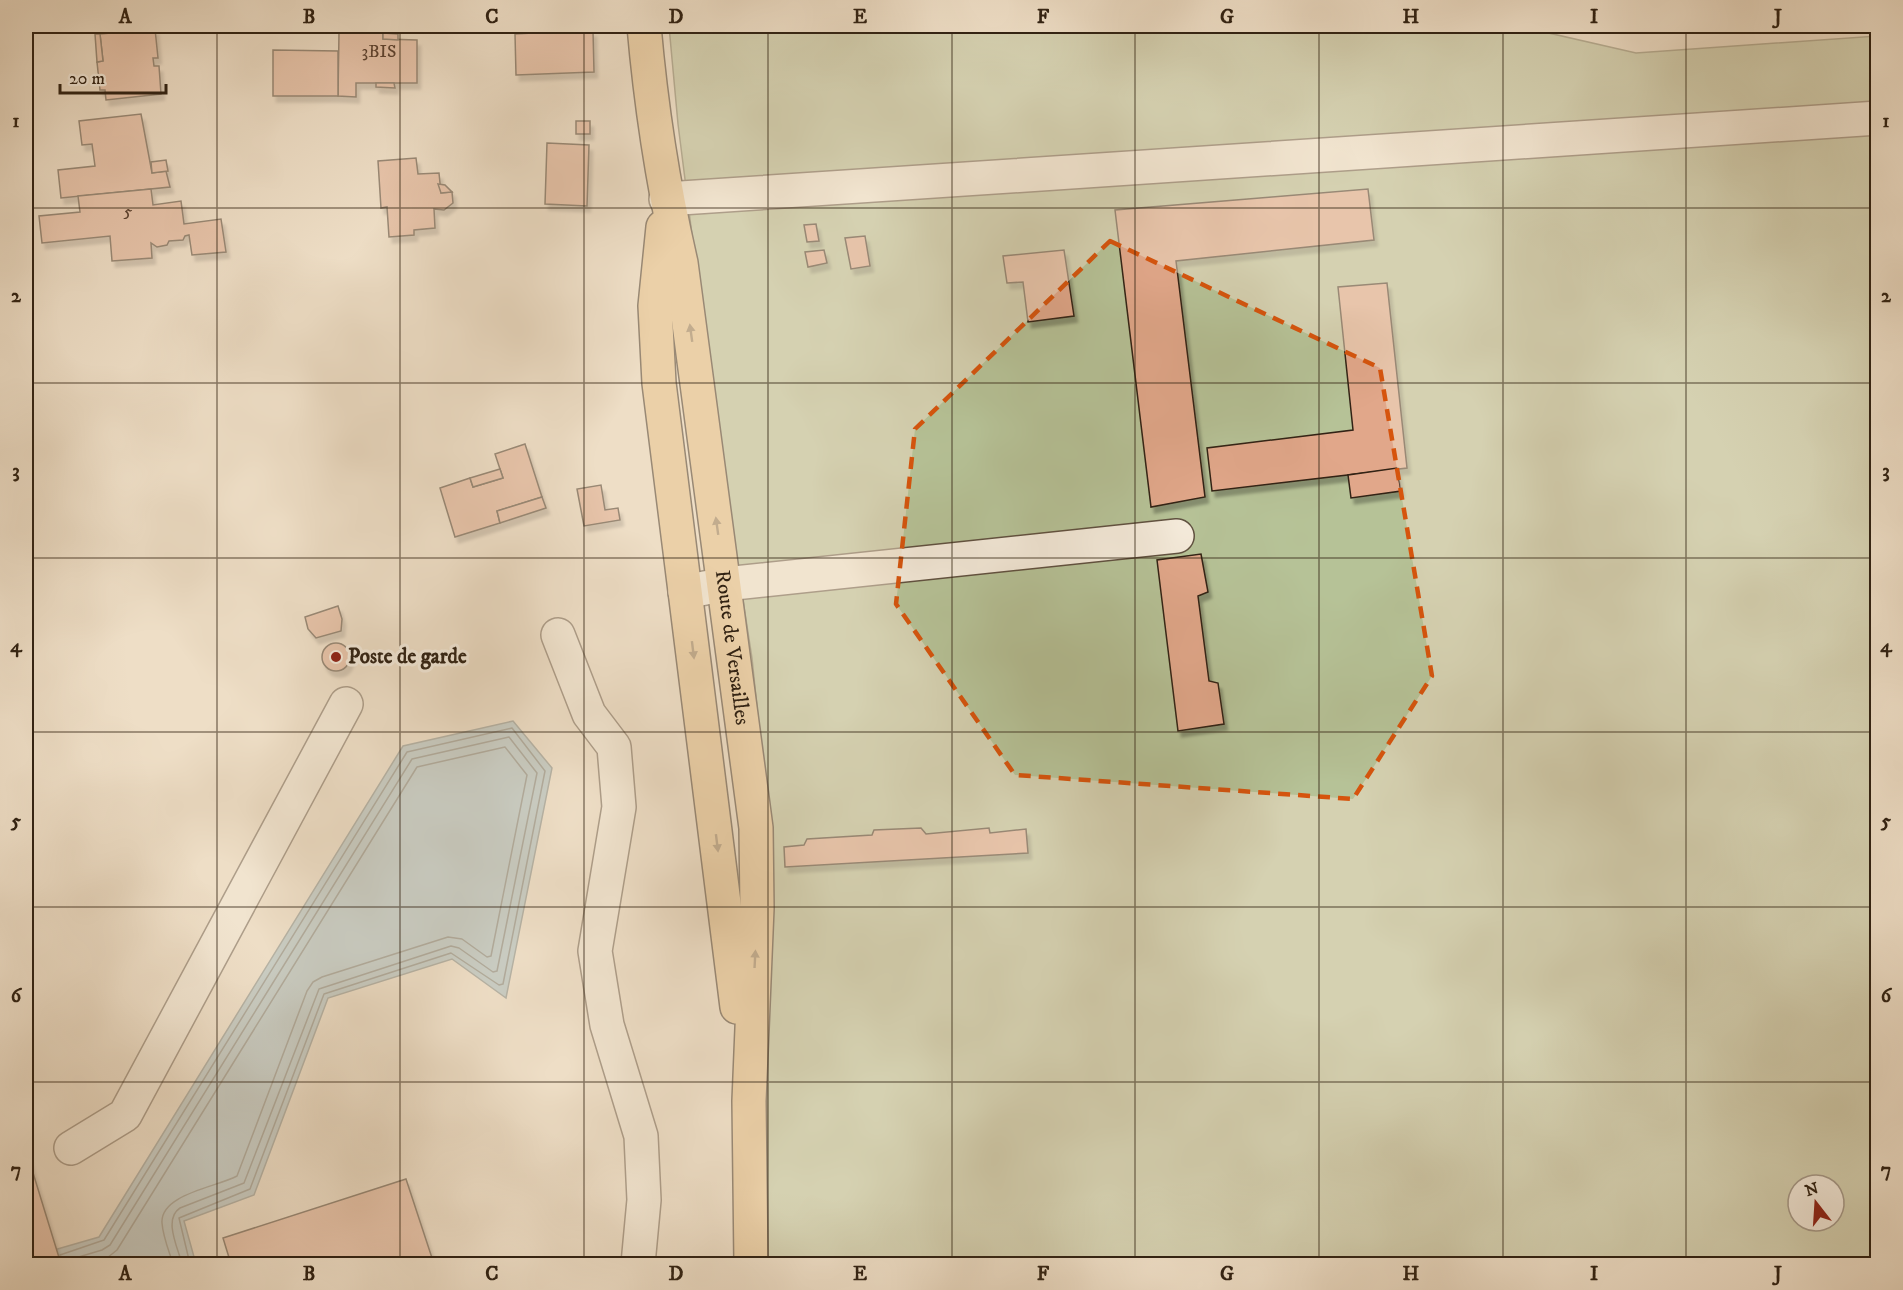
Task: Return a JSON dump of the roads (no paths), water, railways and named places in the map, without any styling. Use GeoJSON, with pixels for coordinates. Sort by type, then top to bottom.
{"type":"FeatureCollection","features":[{"type":"Feature","properties":{"kind":"main road","name":"Route de Versailles"},"geometry":{"type":"LineString","coordinates":[[644,26],[650,92],[666,199],[681,263],[756,828],[757,908],[749,1101],[751,1264]]}},
{"type":"Feature","properties":{"kind":"main road","name":"Route de Versailles"},"geometry":{"type":"LineString","coordinates":[[666,199],[656,306],[659,382],[749,1101]]}},
{"type":"Feature","properties":{"kind":"street"},"geometry":{"type":"LineString","coordinates":[[666,199],[1878,118]]}},
{"type":"Feature","properties":{"kind":"street"},"geometry":{"type":"LineString","coordinates":[[685,592],[725,584],[1177,536]]}},
{"type":"Feature","properties":{"kind":"street"},"geometry":{"type":"LineString","coordinates":[[558,634],[590,714],[614,747],[619,807],[595,951],[607,1025],[641,1136],[644,1200],[638,1264]]}},
{"type":"Feature","properties":{"kind":"street"},"geometry":{"type":"LineString","coordinates":[[71,1148],[125,1115],[346,704]]}},
{"type":"Feature","properties":{"kind":"water"},"geometry":{"type":"Polygon","coordinates":[[[513,721],[552,768],[506,998],[452,959],[328,998],[254,1195],[184,1221],[196,1264],[26,1264],[26,1258],[99,1237],[403,746],[513,721]]]}},
{"type":"Feature","properties":{"kind":"place","name":"Poste de garde"},"geometry":{"type":"Point","coordinates":[336,657]}}]}
